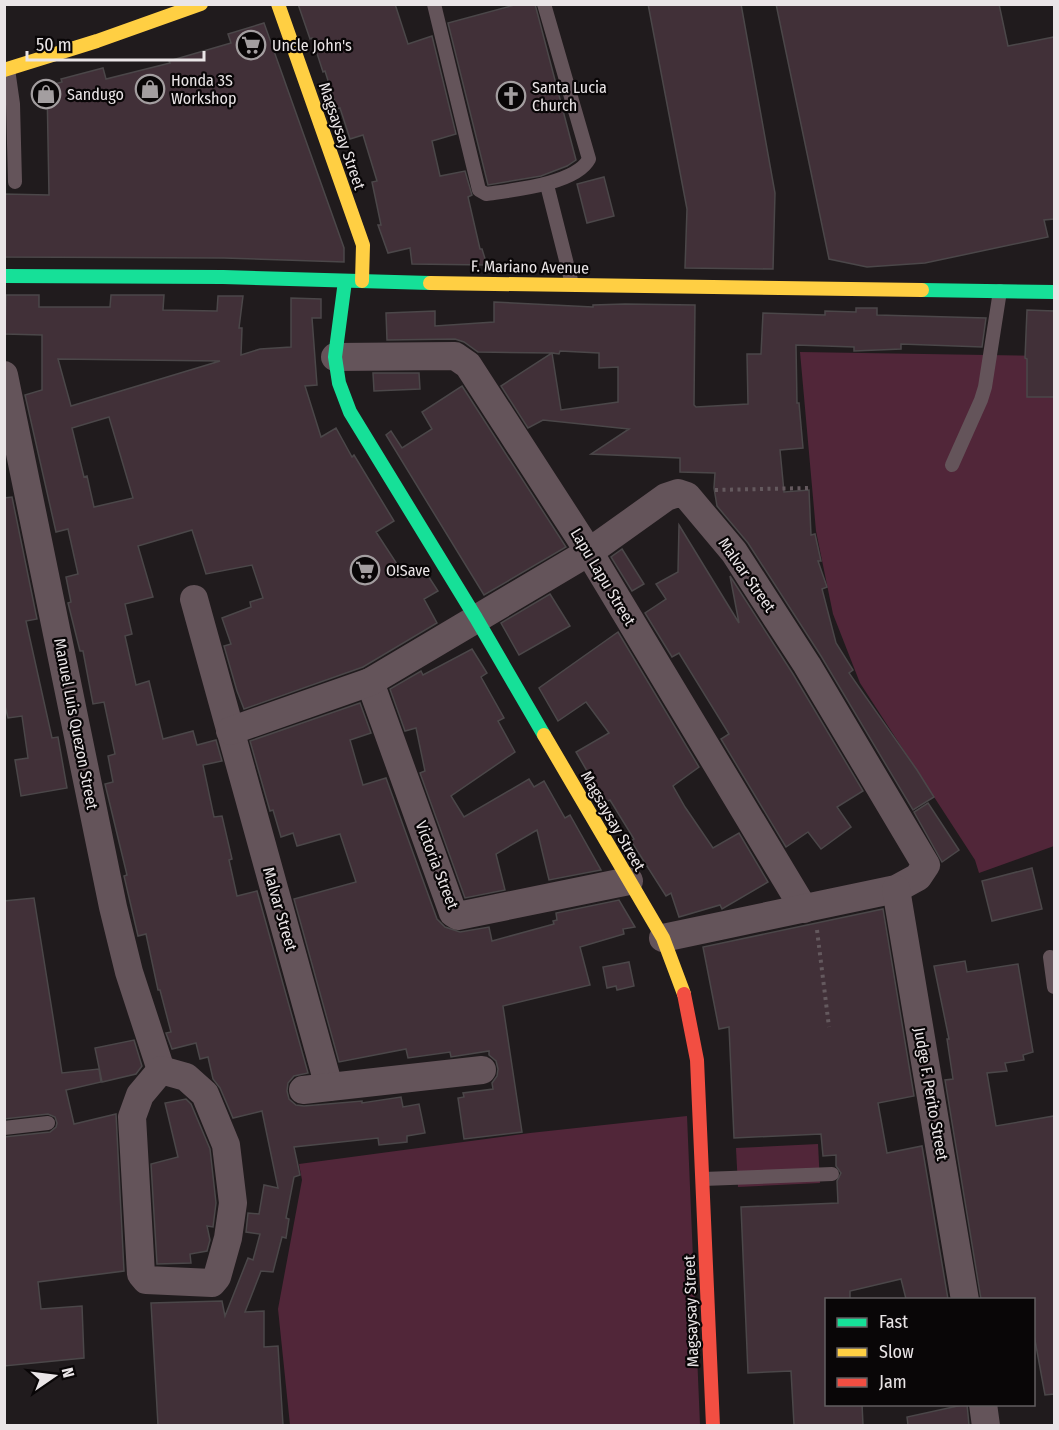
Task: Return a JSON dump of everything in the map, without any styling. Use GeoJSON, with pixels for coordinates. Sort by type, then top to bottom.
{"type":"FeatureCollection","features":[{"type":"Feature","properties":{"kind":"street"},"geometry":{"type":"LineString","coordinates":[[6,69],[97,41],[201,4]]}},
{"type":"Feature","properties":{"kind":"street","name":"Magsaysay Street"},"geometry":{"type":"LineString","coordinates":[[278,4],[363,245],[363,281]]}},
{"type":"Feature","properties":{"kind":"street","name":"F. Mariano Avenue"},"geometry":{"type":"LineString","coordinates":[[4,276],[223,277],[1054,292]]}},
{"type":"Feature","properties":{"kind":"street","name":"Magsaysay Street"},"geometry":{"type":"LineString","coordinates":[[345,281],[335,357],[339,383],[350,412],[476,618],[663,938],[684,992],[697,1060],[713,1425]]}},
{"type":"Feature","properties":{"kind":"street","name":"Lapu Lapu Street"},"geometry":{"type":"LineString","coordinates":[[335,357],[455,356],[468,365],[589,552],[809,908]]}},
{"type":"Feature","properties":{"kind":"street","name":"Manuel Luis Quezon Street"},"geometry":{"type":"LineString","coordinates":[[4,375],[113,907],[129,972],[161,1070]]}},
{"type":"Feature","properties":{"kind":"street"},"geometry":{"type":"LineString","coordinates":[[230,731],[370,682],[589,552],[666,497],[678,493],[687,496]]}},
{"type":"Feature","properties":{"kind":"street","name":"Malvar Street"},"geometry":{"type":"LineString","coordinates":[[663,938],[896,889],[918,877],[926,865],[807,665],[734,552],[687,496]]}},
{"type":"Feature","properties":{"kind":"street","name":"Malvar Street"},"geometry":{"type":"LineString","coordinates":[[194,599],[230,731],[316,1089],[482,1070]]}},
{"type":"Feature","properties":{"kind":"street","name":"Victoria Street"},"geometry":{"type":"LineString","coordinates":[[370,682],[453,913],[458,916],[629,881]]}},
{"type":"Feature","properties":{"kind":"street","name":"Judge F. Perito Street"},"geometry":{"type":"LineString","coordinates":[[896,889],[965,1298]]}},
{"type":"Feature","properties":{"kind":"street"},"geometry":{"type":"LineString","coordinates":[[161,1070],[186,1077],[205,1094],[226,1145],[232,1203],[228,1238],[217,1277],[212,1283],[146,1280],[141,1274],[132,1118],[140,1095],[161,1070]]}},
{"type":"Feature","properties":{"kind":"street"},"geometry":{"type":"LineString","coordinates":[[983,1406],[987,1425]]}},
{"type":"Feature","properties":{"kind":"lane"},"geometry":{"type":"LineString","coordinates":[[434,4],[479,190],[486,194],[548,184],[585,166],[589,159],[544,4]]}},
{"type":"Feature","properties":{"kind":"lane"},"geometry":{"type":"LineString","coordinates":[[6,69],[13,104],[15,182]]}},
{"type":"Feature","properties":{"kind":"lane"},"geometry":{"type":"LineString","coordinates":[[548,184],[572,284]]}},
{"type":"Feature","properties":{"kind":"lane"},"geometry":{"type":"LineString","coordinates":[[951,465],[985,387],[1000,291]]}},
{"type":"Feature","properties":{"kind":"lane"},"geometry":{"type":"LineString","coordinates":[[1050,957],[1054,987]]}},
{"type":"Feature","properties":{"kind":"lane"},"geometry":{"type":"LineString","coordinates":[[4,1128],[48,1123]]}},
{"type":"Feature","properties":{"kind":"lane"},"geometry":{"type":"LineString","coordinates":[[702,1179],[832,1174]]}},
{"type":"Feature","properties":{"kind":"path"},"geometry":{"type":"LineString","coordinates":[[687,496],[705,490],[808,488]]}},
{"type":"Feature","properties":{"kind":"path"},"geometry":{"type":"LineString","coordinates":[[809,908],[829,1028]]}},
{"type":"Feature","properties":{"kind":"shaded area"},"geometry":{"type":"Polygon","coordinates":[[[800,352],[1054,356],[1054,846],[979,873],[975,860],[860,683],[833,614],[816,531],[800,352]]]}},
{"type":"Feature","properties":{"kind":"shaded area"},"geometry":{"type":"Polygon","coordinates":[[[687,1116],[700,1425],[290,1425],[278,1309],[302,1180],[299,1164],[530,1133],[687,1116]]]}},
{"type":"Feature","properties":{"kind":"shaded area"},"geometry":{"type":"Polygon","coordinates":[[[818,1144],[820,1183],[738,1187],[736,1148],[818,1144]]]}},
{"type":"Feature","properties":{"kind":"building"},"geometry":{"type":"Polygon","coordinates":[[[298,4],[395,4],[408,44],[432,36],[456,134],[432,141],[440,176],[465,171],[472,195],[468,197],[480,249],[482,249],[487,265],[412,264],[410,248],[388,253],[378,225],[381,225],[372,182],[377,181],[363,135],[350,139],[340,108],[337,109],[325,71],[323,72],[298,4]]]}},
{"type":"Feature","properties":{"kind":"building","name":"Santa Lucia Church"},"geometry":{"type":"Polygon","coordinates":[[[518,4],[535,4],[576,160],[541,176],[488,185],[448,23],[518,4]]]}},
{"type":"Feature","properties":{"kind":"building"},"geometry":{"type":"Polygon","coordinates":[[[648,4],[741,4],[775,193],[773,269],[685,268],[687,209],[648,4]]]}},
{"type":"Feature","properties":{"kind":"building"},"geometry":{"type":"Polygon","coordinates":[[[776,4],[999,4],[1008,46],[1054,37],[1054,219],[1044,220],[1048,237],[925,263],[867,267],[829,259],[776,4]]]}},
{"type":"Feature","properties":{"kind":"building"},"geometry":{"type":"Polygon","coordinates":[[[264,23],[344,248],[344,262],[224,258],[4,257],[4,194],[49,195],[47,86],[62,82],[61,79],[103,68],[106,79],[170,63],[169,61],[231,43],[228,34],[264,23]]]}},
{"type":"Feature","properties":{"kind":"building"},"geometry":{"type":"Polygon","coordinates":[[[604,177],[614,216],[587,223],[577,184],[604,177]]]}},
{"type":"Feature","properties":{"kind":"building"},"geometry":{"type":"Polygon","coordinates":[[[6,295],[39,295],[39,307],[110,307],[111,295],[164,295],[163,310],[217,311],[218,296],[243,296],[239,328],[242,328],[241,355],[260,349],[291,347],[291,298],[321,299],[321,318],[312,318],[317,385],[305,386],[321,437],[336,428],[394,521],[376,532],[406,578],[423,568],[438,591],[424,599],[437,623],[363,667],[244,709],[224,646],[231,644],[222,618],[251,607],[250,602],[263,598],[252,565],[206,574],[192,530],[138,546],[153,597],[125,604],[132,634],[125,636],[136,685],[149,681],[163,739],[193,731],[197,745],[216,740],[222,761],[203,765],[214,817],[222,816],[232,859],[229,860],[237,896],[257,891],[308,1073],[294,1076],[288,1083],[289,1099],[296,1105],[304,1106],[362,1101],[362,1103],[401,1097],[403,1107],[419,1104],[425,1133],[407,1136],[407,1142],[379,1145],[378,1138],[294,1147],[300,1175],[294,1177],[286,1218],[289,1219],[286,1238],[282,1237],[273,1272],[261,1271],[245,1312],[264,1311],[264,1347],[278,1346],[283,1425],[158,1425],[151,1303],[222,1301],[225,1316],[248,1258],[253,1260],[260,1234],[246,1232],[248,1213],[259,1214],[264,1185],[278,1188],[262,1111],[233,1118],[220,1088],[213,1079],[208,1057],[200,1059],[196,1043],[172,1049],[166,1033],[171,1032],[160,990],[158,990],[146,934],[138,936],[124,876],[127,875],[105,784],[113,782],[108,756],[115,754],[104,702],[93,704],[83,651],[80,651],[68,603],[71,602],[66,577],[78,574],[68,529],[56,532],[25,395],[42,390],[42,335],[5,334],[6,295]],[[58,359],[71,406],[220,361],[58,359]],[[109,417],[72,428],[94,507],[133,498],[109,417]]]}},
{"type":"Feature","properties":{"kind":"building"},"geometry":{"type":"Polygon","coordinates":[[[494,302],[593,307],[593,305],[625,304],[695,305],[694,405],[696,407],[748,404],[747,354],[761,354],[763,313],[825,315],[825,311],[856,312],[856,308],[877,308],[877,315],[986,318],[982,347],[901,344],[901,349],[854,351],[854,347],[796,345],[797,403],[799,403],[803,448],[780,450],[784,492],[809,490],[811,535],[815,534],[821,561],[818,561],[827,587],[822,589],[836,643],[853,670],[849,673],[934,797],[913,810],[821,656],[748,543],[717,506],[714,488],[715,473],[680,472],[680,458],[591,454],[629,429],[543,420],[528,428],[501,386],[552,353],[478,352],[464,342],[455,339],[387,340],[386,313],[435,311],[435,326],[494,322],[494,302]],[[560,351],[559,354],[552,353],[561,410],[618,402],[618,367],[599,368],[599,353],[560,351]]]}},
{"type":"Feature","properties":{"kind":"building"},"geometry":{"type":"Polygon","coordinates":[[[1027,310],[1054,311],[1054,397],[1027,397],[1027,359],[1025,358],[1027,310]]]}},
{"type":"Feature","properties":{"kind":"building"},"geometry":{"type":"Polygon","coordinates":[[[373,373],[419,373],[420,389],[374,391],[373,373]]]}},
{"type":"Feature","properties":{"kind":"building"},"geometry":{"type":"Polygon","coordinates":[[[462,386],[566,547],[484,595],[386,435],[391,431],[402,448],[432,429],[422,412],[462,386]]]}},
{"type":"Feature","properties":{"kind":"building"},"geometry":{"type":"Polygon","coordinates":[[[12,497],[37,619],[26,621],[52,738],[58,737],[67,788],[21,796],[15,760],[28,758],[22,716],[8,718],[4,702],[4,498],[12,497]]]}},
{"type":"Feature","properties":{"kind":"building"},"geometry":{"type":"Polygon","coordinates":[[[679,525],[739,623],[730,576],[793,674],[863,791],[837,807],[851,827],[821,849],[808,832],[786,847],[721,739],[729,734],[679,653],[672,657],[645,613],[666,599],[656,584],[678,572],[679,525]]]}},
{"type":"Feature","properties":{"kind":"building"},"geometry":{"type":"Polygon","coordinates":[[[622,549],[644,584],[632,591],[611,557],[622,549]]]}},
{"type":"Feature","properties":{"kind":"building"},"geometry":{"type":"Polygon","coordinates":[[[550,594],[570,626],[519,655],[501,623],[550,594]]]}},
{"type":"Feature","properties":{"kind":"building"},"geometry":{"type":"Polygon","coordinates":[[[618,632],[699,767],[673,786],[685,807],[713,848],[739,833],[768,882],[722,909],[720,905],[679,917],[671,893],[666,896],[631,841],[634,839],[610,800],[605,802],[576,752],[609,733],[586,702],[558,721],[539,688],[618,632]]]}},
{"type":"Feature","properties":{"kind":"building"},"geometry":{"type":"Polygon","coordinates":[[[472,649],[487,673],[481,677],[504,718],[498,721],[515,752],[451,796],[464,817],[529,779],[534,787],[544,781],[565,818],[570,815],[601,870],[549,880],[537,830],[496,854],[505,890],[465,898],[420,773],[425,771],[416,728],[405,731],[390,689],[421,671],[423,675],[472,649]]]}},
{"type":"Feature","properties":{"kind":"building"},"geometry":{"type":"Polygon","coordinates":[[[360,703],[371,733],[350,740],[363,785],[386,778],[437,919],[445,927],[460,932],[489,927],[492,941],[554,924],[553,921],[557,920],[556,913],[619,900],[635,927],[623,929],[624,934],[580,947],[590,985],[503,1006],[522,1132],[464,1139],[458,1098],[464,1097],[463,1093],[493,1089],[492,1083],[497,1076],[498,1069],[489,1051],[451,1057],[450,1052],[408,1058],[406,1049],[339,1062],[294,899],[356,882],[340,834],[297,846],[293,833],[281,837],[273,810],[270,811],[250,741],[360,703]]]}},
{"type":"Feature","properties":{"kind":"building"},"geometry":{"type":"Polygon","coordinates":[[[928,803],[959,850],[942,862],[914,812],[928,803]]]}},
{"type":"Feature","properties":{"kind":"building"},"geometry":{"type":"Polygon","coordinates":[[[1032,868],[1042,909],[992,921],[982,881],[1032,868]]]}},
{"type":"Feature","properties":{"kind":"building"},"geometry":{"type":"Polygon","coordinates":[[[34,898],[62,1073],[99,1069],[101,1082],[66,1090],[74,1124],[116,1114],[124,1271],[38,1282],[41,1309],[82,1306],[84,1358],[4,1366],[4,1137],[50,1132],[57,1123],[55,1117],[48,1114],[4,1119],[4,901],[34,898]]]}},
{"type":"Feature","properties":{"kind":"building"},"geometry":{"type":"Polygon","coordinates":[[[883,909],[914,1096],[878,1103],[887,1153],[922,1146],[948,1298],[906,1298],[901,1279],[850,1291],[850,1298],[825,1298],[825,1406],[862,1406],[863,1425],[794,1425],[791,1371],[748,1373],[741,1207],[838,1203],[837,1181],[841,1173],[836,1166],[836,1155],[823,1156],[821,1134],[734,1138],[729,1027],[719,1029],[703,947],[883,909]]]}},
{"type":"Feature","properties":{"kind":"building"},"geometry":{"type":"Polygon","coordinates":[[[965,961],[967,972],[1018,964],[1033,1052],[1023,1055],[1024,1060],[1005,1063],[1007,1071],[987,1073],[996,1126],[1054,1116],[1054,1394],[1045,1395],[1035,1340],[1035,1298],[981,1298],[945,1080],[953,1079],[947,1039],[949,1039],[934,966],[965,961]]]}},
{"type":"Feature","properties":{"kind":"building"},"geometry":{"type":"Polygon","coordinates":[[[629,962],[634,986],[617,990],[616,986],[607,988],[603,967],[629,962]]]}},
{"type":"Feature","properties":{"kind":"building"},"geometry":{"type":"Polygon","coordinates":[[[134,1040],[142,1066],[136,1074],[102,1082],[95,1048],[134,1040]]]}},
{"type":"Feature","properties":{"kind":"building"},"geometry":{"type":"Polygon","coordinates":[[[186,1099],[191,1104],[210,1149],[216,1203],[213,1227],[207,1226],[210,1240],[207,1251],[190,1254],[191,1263],[157,1264],[151,1164],[178,1157],[165,1103],[186,1099]]]}},
{"type":"Feature","properties":{"kind":"building"},"geometry":{"type":"Polygon","coordinates":[[[967,1406],[969,1425],[908,1425],[907,1417],[967,1406]]]}},
{"type":"Feature","properties":{"kind":"traffic: fast"},"geometry":{"type":"LineString","coordinates":[[4,276],[223,277],[430,283]]}},
{"type":"Feature","properties":{"kind":"traffic: fast"},"geometry":{"type":"LineString","coordinates":[[345,281],[335,357],[339,383],[350,412],[476,618],[544,735]]}},
{"type":"Feature","properties":{"kind":"traffic: fast"},"geometry":{"type":"LineString","coordinates":[[922,290],[1054,292]]}},
{"type":"Feature","properties":{"kind":"traffic: slow"},"geometry":{"type":"LineString","coordinates":[[4,70],[97,41],[201,4]]}},
{"type":"Feature","properties":{"kind":"traffic: slow"},"geometry":{"type":"LineString","coordinates":[[278,4],[363,245],[362,281]]}},
{"type":"Feature","properties":{"kind":"traffic: slow"},"geometry":{"type":"LineString","coordinates":[[430,283],[922,290]]}},
{"type":"Feature","properties":{"kind":"traffic: slow"},"geometry":{"type":"LineString","coordinates":[[544,735],[663,938],[684,994]]}},
{"type":"Feature","properties":{"kind":"traffic: jam"},"geometry":{"type":"LineString","coordinates":[[684,994],[697,1060],[713,1426]]}},
{"type":"Feature","properties":{"kind":"place","name":"Uncle John's"},"geometry":{"type":"Point","coordinates":[251,45]}},
{"type":"Feature","properties":{"kind":"place","name":"Honda 3S Workshop"},"geometry":{"type":"Point","coordinates":[150,89]}},
{"type":"Feature","properties":{"kind":"place","name":"Sandugo"},"geometry":{"type":"Point","coordinates":[46,94]}},
{"type":"Feature","properties":{"kind":"place","name":"Santa Lucia Church"},"geometry":{"type":"Point","coordinates":[511,96]}},
{"type":"Feature","properties":{"kind":"place","name":"O!Save"},"geometry":{"type":"Point","coordinates":[365,570]}}]}
